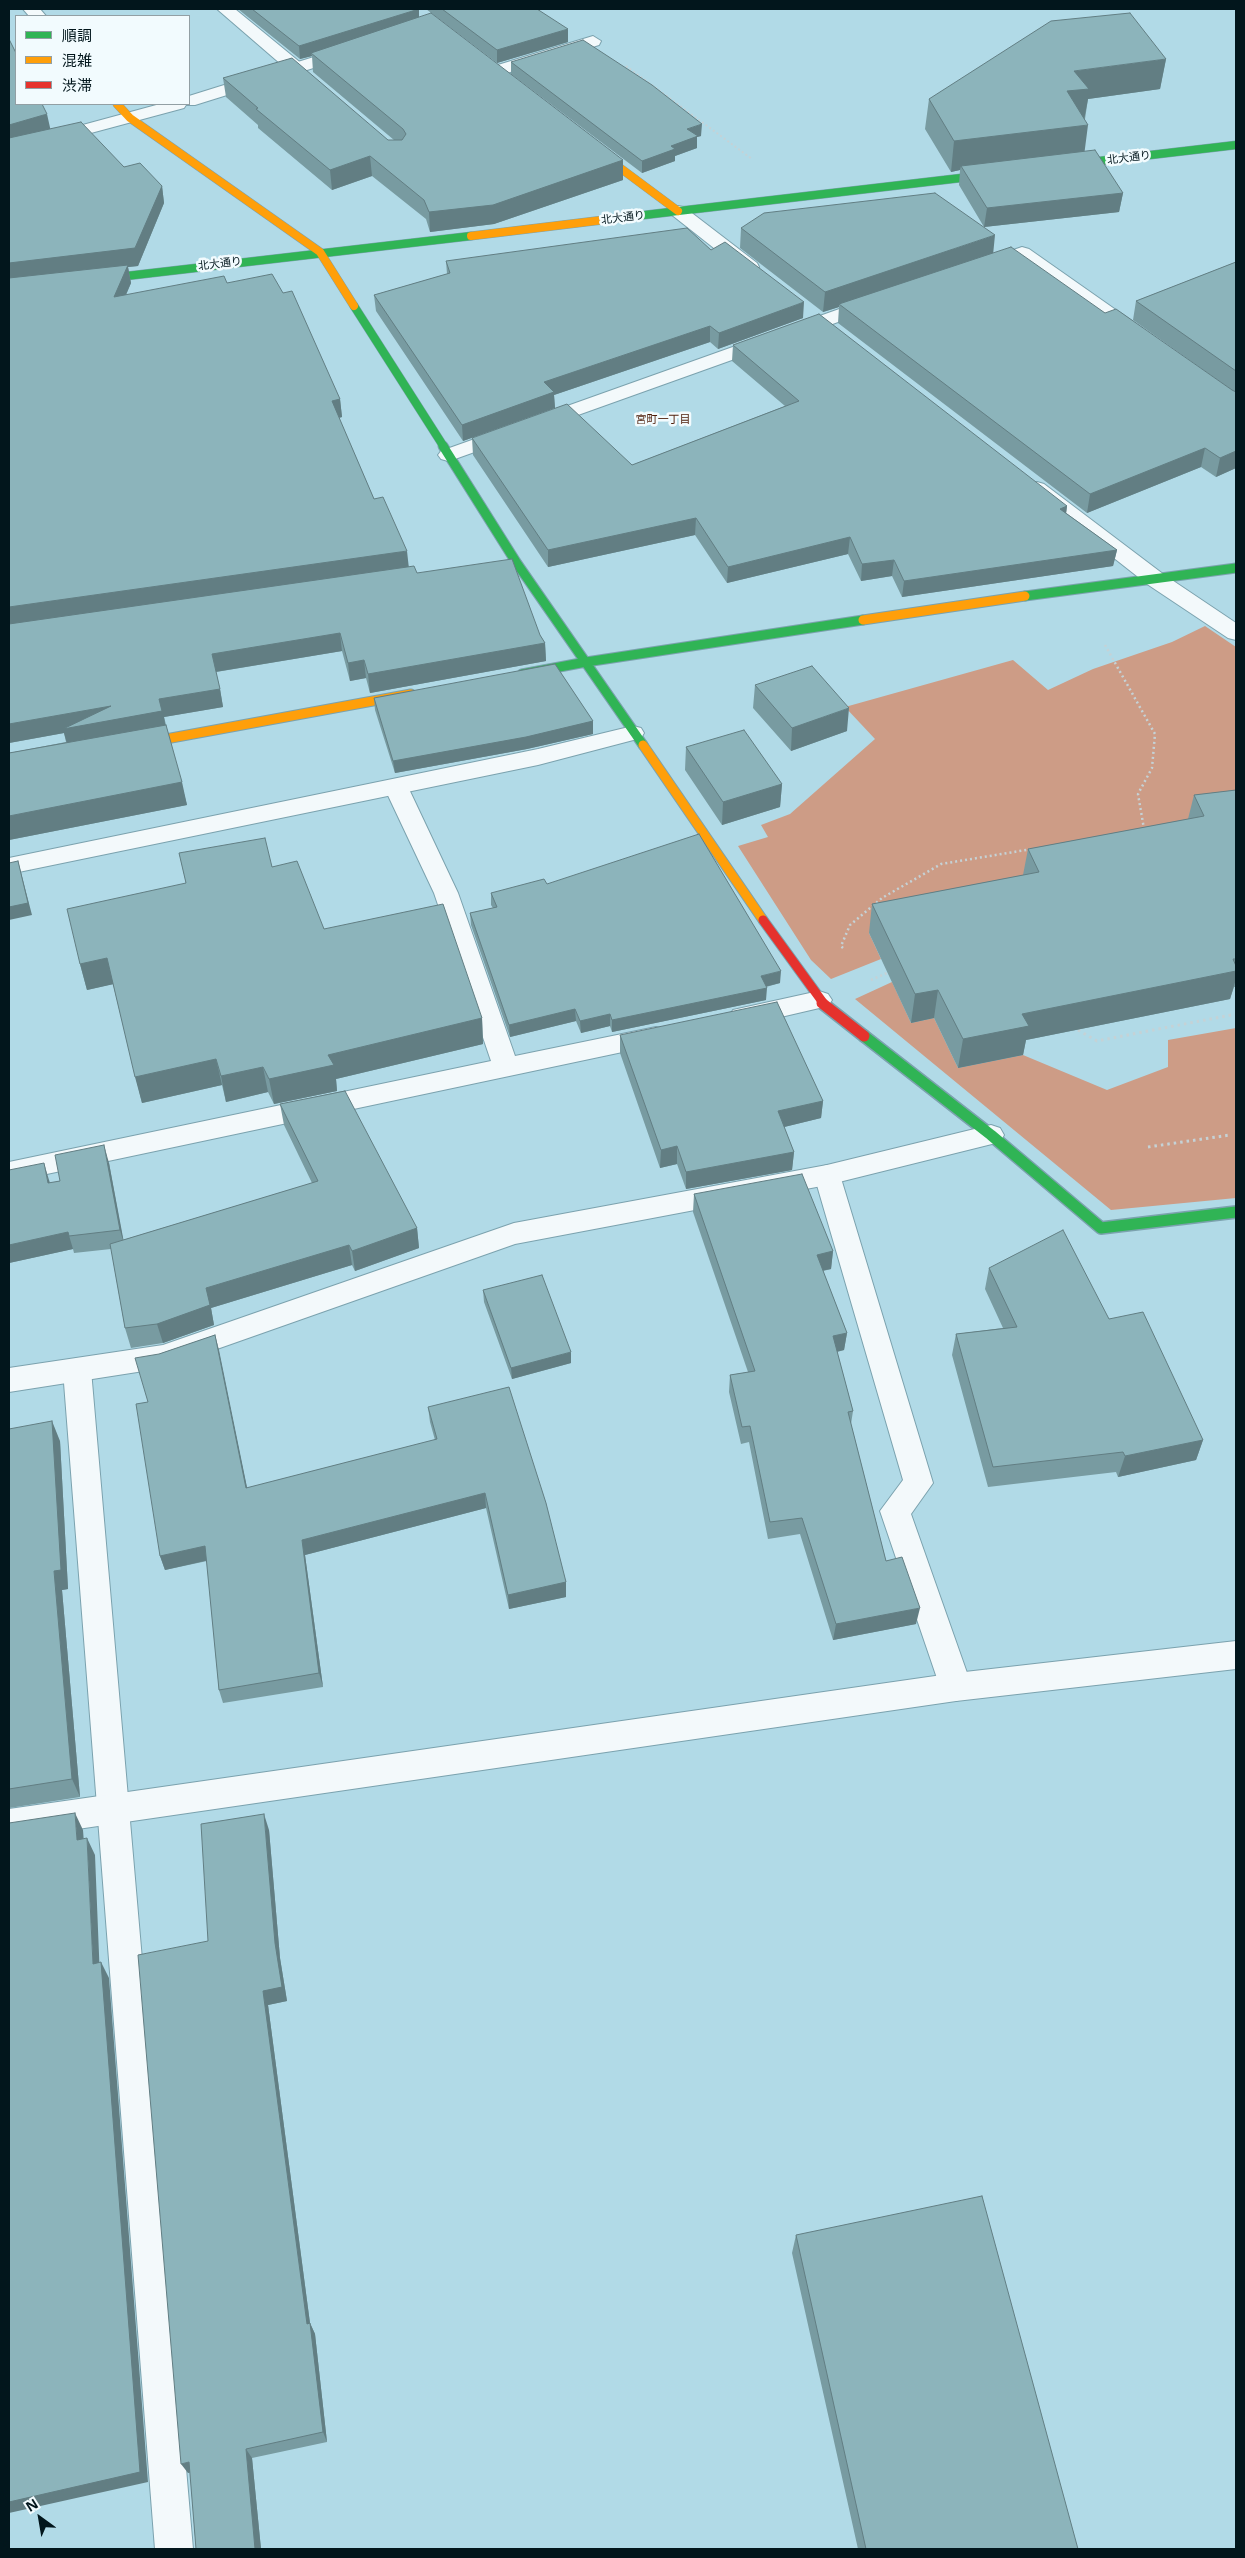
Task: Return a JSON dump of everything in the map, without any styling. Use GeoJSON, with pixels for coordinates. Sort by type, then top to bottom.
{"type":"FeatureCollection","features":[{"type":"Feature","properties":{"kind":"street"},"geometry":{"type":"LineString","coordinates":[[226,9],[310,80]]}},
{"type":"Feature","properties":{"kind":"street"},"geometry":{"type":"LineString","coordinates":[[494,72],[593,41]]}},
{"type":"Feature","properties":{"kind":"street"},"geometry":{"type":"LineString","coordinates":[[190,100],[360,48]]}},
{"type":"Feature","properties":{"kind":"street"},"geometry":{"type":"LineString","coordinates":[[118,105],[130,118],[320,252],[448,455],[506,564],[586,662],[633,733],[819,1000],[991,1135],[1100,1228],[1236,1212]]}},
{"type":"Feature","properties":{"kind":"street"},"geometry":{"type":"LineString","coordinates":[[9,150],[175,105]]}},
{"type":"Feature","properties":{"kind":"street"},"geometry":{"type":"LineString","coordinates":[[586,142],[768,281]]}},
{"type":"Feature","properties":{"kind":"street","name":"北大通り"},"geometry":{"type":"LineString","coordinates":[[1048,167],[1236,145]]}},
{"type":"Feature","properties":{"kind":"street","name":"北大通り"},"geometry":{"type":"LineString","coordinates":[[77,281],[1009,172]]}},
{"type":"Feature","properties":{"kind":"street"},"geometry":{"type":"LineString","coordinates":[[967,271],[1022,253],[1149,342]]}},
{"type":"Feature","properties":{"kind":"street"},"geometry":{"type":"LineString","coordinates":[[448,455],[894,296]]}},
{"type":"Feature","properties":{"kind":"street"},"geometry":{"type":"LineString","coordinates":[[1023,477],[1155,579],[1236,633]]}},
{"type":"Feature","properties":{"kind":"street"},"geometry":{"type":"LineString","coordinates":[[508,676],[586,662],[1026,596],[1236,568]]}},
{"type":"Feature","properties":{"kind":"street"},"geometry":{"type":"LineString","coordinates":[[121,748],[421,692]]}},
{"type":"Feature","properties":{"kind":"street"},"geometry":{"type":"LineString","coordinates":[[9,866],[538,758],[633,733]]}},
{"type":"Feature","properties":{"kind":"street"},"geometry":{"type":"LineString","coordinates":[[396,787],[446,893],[506,1068]]}},
{"type":"Feature","properties":{"kind":"street"},"geometry":{"type":"LineString","coordinates":[[715,1023],[819,1000]]}},
{"type":"Feature","properties":{"kind":"street"},"geometry":{"type":"LineString","coordinates":[[9,1172],[677,1031]]}},
{"type":"Feature","properties":{"kind":"street"},"geometry":{"type":"LineString","coordinates":[[9,1380],[162,1356],[514,1234],[827,1175],[991,1135]]}},
{"type":"Feature","properties":{"kind":"street"},"geometry":{"type":"LineString","coordinates":[[827,1175],[918,1483],[895,1511],[956,1687]]}},
{"type":"Feature","properties":{"kind":"street"},"geometry":{"type":"LineString","coordinates":[[77,1370],[174,2549]]}},
{"type":"Feature","properties":{"kind":"street"},"geometry":{"type":"LineString","coordinates":[[9,1824],[956,1687],[1236,1655]]}},
{"type":"Feature","properties":{"kind":"path"},"geometry":{"type":"LineString","coordinates":[[593,41],[802,197]]}},
{"type":"Feature","properties":{"kind":"path"},"geometry":{"type":"LineString","coordinates":[[1105,646],[1156,734],[1152,768],[1138,794],[1144,829],[1148,836]]}},
{"type":"Feature","properties":{"kind":"path"},"geometry":{"type":"LineString","coordinates":[[1134,831],[1144,829]]}},
{"type":"Feature","properties":{"kind":"path"},"geometry":{"type":"LineString","coordinates":[[846,953],[842,946],[850,925],[882,898],[941,864],[1038,848]]}},
{"type":"Feature","properties":{"kind":"path"},"geometry":{"type":"LineString","coordinates":[[1078,1030],[1097,1040],[1236,1014]]}},
{"type":"Feature","properties":{"kind":"path"},"geometry":{"type":"LineString","coordinates":[[1148,1147],[1230,1135]]}},
{"type":"Feature","properties":{"kind":"shaded area"},"geometry":{"type":"Polygon","coordinates":[[[1205,626],[1236,647],[1236,818],[869,933],[881,959],[831,979],[811,960],[738,846],[768,837],[761,825],[790,814],[875,739],[845,707],[1013,660],[1048,690],[1093,669],[1172,642],[1205,626]]]}},
{"type":"Feature","properties":{"kind":"shaded area"},"geometry":{"type":"Polygon","coordinates":[[[892,982],[911,1023],[934,1018],[958,1068],[1023,1055],[1107,1090],[1168,1067],[1168,1040],[1236,1028],[1236,1198],[1111,1210],[855,999],[892,982]]]}},
{"type":"Feature","properties":{"kind":"building"},"geometry":{"type":"Polygon","coordinates":[[[252,9],[419,9],[299,46],[252,9]]]}},
{"type":"Feature","properties":{"kind":"building"},"geometry":{"type":"Polygon","coordinates":[[[442,9],[537,9],[568,29],[497,50],[442,9]]]}},
{"type":"Feature","properties":{"kind":"building"},"geometry":{"type":"Polygon","coordinates":[[[431,13],[623,160],[493,205],[429,212],[424,200],[370,156],[330,170],[256,109],[258,108],[223,78],[292,58],[388,140],[402,140],[406,134],[403,129],[311,53],[431,13]]]}},
{"type":"Feature","properties":{"kind":"building"},"geometry":{"type":"Polygon","coordinates":[[[1130,13],[1166,59],[1074,71],[1089,89],[1067,91],[1088,125],[954,141],[929,99],[1051,21],[1130,13]]]}},
{"type":"Feature","properties":{"kind":"building"},"geometry":{"type":"Polygon","coordinates":[[[9,39],[15,51],[15,105],[42,105],[47,114],[9,125],[9,39]]]}},
{"type":"Feature","properties":{"kind":"building"},"geometry":{"type":"Polygon","coordinates":[[[583,40],[652,85],[702,124],[687,129],[698,136],[671,146],[675,149],[642,161],[511,62],[583,40]]]}},
{"type":"Feature","properties":{"kind":"building"},"geometry":{"type":"Polygon","coordinates":[[[81,122],[124,167],[140,163],[162,186],[135,248],[9,263],[9,138],[81,122]]]}},
{"type":"Feature","properties":{"kind":"building"},"geometry":{"type":"Polygon","coordinates":[[[1095,150],[1123,193],[987,208],[961,166],[1095,150]]]}},
{"type":"Feature","properties":{"kind":"building"},"geometry":{"type":"Polygon","coordinates":[[[935,193],[995,235],[825,292],[741,228],[764,213],[935,193]]]}},
{"type":"Feature","properties":{"kind":"building"},"geometry":{"type":"Polygon","coordinates":[[[687,228],[711,250],[725,242],[804,302],[719,333],[710,326],[544,382],[554,392],[462,425],[374,295],[450,273],[446,261],[687,228]]]}},
{"type":"Feature","properties":{"kind":"building"},"geometry":{"type":"Polygon","coordinates":[[[1011,247],[1105,313],[1116,309],[1236,392],[1236,451],[1220,458],[1205,448],[1090,494],[839,304],[1011,247]]]}},
{"type":"Feature","properties":{"kind":"building"},"geometry":{"type":"Polygon","coordinates":[[[1236,262],[1236,371],[1136,301],[1236,262]]]}},
{"type":"Feature","properties":{"kind":"building"},"geometry":{"type":"Polygon","coordinates":[[[128,265],[114,297],[224,276],[227,283],[272,274],[283,293],[292,291],[340,399],[332,401],[374,499],[383,497],[407,551],[9,607],[9,278],[128,265]]]}},
{"type":"Feature","properties":{"kind":"building"},"geometry":{"type":"Polygon","coordinates":[[[819,314],[1067,506],[1060,509],[1117,550],[904,581],[894,560],[862,564],[850,537],[728,567],[696,518],[548,550],[472,438],[567,404],[632,465],[799,401],[733,345],[819,314]]]}},
{"type":"Feature","properties":{"kind":"building"},"geometry":{"type":"Polygon","coordinates":[[[512,559],[540,635],[545,643],[368,674],[364,660],[348,663],[340,633],[212,654],[220,689],[159,699],[162,711],[63,729],[111,706],[9,724],[9,624],[414,566],[417,573],[512,559]]]}},
{"type":"Feature","properties":{"kind":"building"},"geometry":{"type":"Polygon","coordinates":[[[555,664],[593,721],[526,737],[393,761],[374,698],[555,664]]]}},
{"type":"Feature","properties":{"kind":"building"},"geometry":{"type":"Polygon","coordinates":[[[812,666],[849,708],[792,728],[755,685],[812,666]]]}},
{"type":"Feature","properties":{"kind":"building"},"geometry":{"type":"Polygon","coordinates":[[[166,725],[182,782],[9,816],[9,753],[166,725]]]}},
{"type":"Feature","properties":{"kind":"building"},"geometry":{"type":"Polygon","coordinates":[[[744,730],[782,784],[723,802],[686,747],[744,730]]]}},
{"type":"Feature","properties":{"kind":"building"},"geometry":{"type":"Polygon","coordinates":[[[1236,790],[1236,959],[1233,959],[1236,971],[1022,1014],[1029,1026],[963,1039],[938,990],[915,994],[872,904],[1039,872],[1028,849],[1204,816],[1194,795],[1236,790]]]}},
{"type":"Feature","properties":{"kind":"building"},"geometry":{"type":"Polygon","coordinates":[[[699,834],[781,971],[761,976],[767,988],[612,1020],[610,1014],[580,1021],[575,1009],[509,1025],[470,913],[497,907],[491,893],[544,879],[547,884],[699,834]]]}},
{"type":"Feature","properties":{"kind":"building"},"geometry":{"type":"Polygon","coordinates":[[[265,838],[272,867],[297,861],[324,929],[443,904],[482,1018],[328,1055],[334,1065],[269,1079],[263,1067],[221,1076],[216,1059],[135,1077],[107,958],[80,964],[67,909],[186,883],[179,853],[265,838]]]}},
{"type":"Feature","properties":{"kind":"building"},"geometry":{"type":"Polygon","coordinates":[[[18,861],[28,903],[9,907],[9,863],[18,861]]]}},
{"type":"Feature","properties":{"kind":"building"},"geometry":{"type":"Polygon","coordinates":[[[777,1002],[823,1101],[778,1111],[794,1152],[686,1172],[677,1146],[661,1150],[620,1035],[777,1002]]]}},
{"type":"Feature","properties":{"kind":"building"},"geometry":{"type":"Polygon","coordinates":[[[345,1091],[417,1228],[352,1251],[349,1245],[206,1288],[210,1305],[157,1324],[125,1328],[110,1244],[318,1181],[280,1104],[345,1091]]]}},
{"type":"Feature","properties":{"kind":"building"},"geometry":{"type":"Polygon","coordinates":[[[104,1145],[120,1230],[69,1236],[68,1232],[9,1245],[9,1170],[44,1163],[48,1183],[60,1181],[55,1155],[104,1145]]]}},
{"type":"Feature","properties":{"kind":"building"},"geometry":{"type":"Polygon","coordinates":[[[802,1174],[833,1251],[817,1255],[847,1333],[833,1336],[853,1411],[848,1412],[886,1561],[902,1557],[920,1608],[836,1624],[802,1518],[770,1522],[750,1426],[742,1427],[730,1375],[755,1371],[694,1194],[802,1174]]]}},
{"type":"Feature","properties":{"kind":"building"},"geometry":{"type":"Polygon","coordinates":[[[1063,1230],[1109,1319],[1143,1312],[1203,1440],[1125,1456],[1123,1452],[993,1467],[956,1334],[1017,1327],[989,1268],[1063,1230]]]}},
{"type":"Feature","properties":{"kind":"building"},"geometry":{"type":"Polygon","coordinates":[[[542,1275],[571,1352],[511,1368],[483,1290],[542,1275]]]}},
{"type":"Feature","properties":{"kind":"building"},"geometry":{"type":"Polygon","coordinates":[[[215,1335],[246,1488],[437,1439],[428,1407],[509,1387],[546,1503],[566,1582],[508,1595],[485,1493],[302,1540],[319,1673],[219,1690],[205,1546],[160,1556],[136,1404],[148,1402],[135,1358],[159,1354],[215,1335]]]}},
{"type":"Feature","properties":{"kind":"building"},"geometry":{"type":"Polygon","coordinates":[[[52,1421],[61,1570],[54,1571],[72,1779],[9,1789],[9,1429],[52,1421]]]}},
{"type":"Feature","properties":{"kind":"building"},"geometry":{"type":"Polygon","coordinates":[[[75,1813],[77,1840],[87,1838],[93,1964],[101,1962],[140,2472],[9,2502],[9,1823],[75,1813]]]}},
{"type":"Feature","properties":{"kind":"building"},"geometry":{"type":"Polygon","coordinates":[[[264,1814],[275,1943],[282,1987],[263,1991],[307,2324],[310,2323],[323,2432],[246,2449],[255,2549],[196,2549],[189,2462],[181,2464],[138,1955],[208,1941],[201,1824],[264,1814]]]}},
{"type":"Feature","properties":{"kind":"building"},"geometry":{"type":"Polygon","coordinates":[[[982,2196],[1078,2549],[866,2549],[796,2235],[982,2196]]]}},
{"type":"Feature","properties":{"kind":"traffic: fast"},"geometry":{"type":"LineString","coordinates":[[1065,165],[1236,145]]}},
{"type":"Feature","properties":{"kind":"traffic: fast"},"geometry":{"type":"LineString","coordinates":[[636,216],[995,174]]}},
{"type":"Feature","properties":{"kind":"traffic: fast"},"geometry":{"type":"LineString","coordinates":[[92,280],[471,236]]}},
{"type":"Feature","properties":{"kind":"traffic: fast"},"geometry":{"type":"LineString","coordinates":[[354,306],[516,562],[643,745]]}},
{"type":"Feature","properties":{"kind":"traffic: fast"},"geometry":{"type":"LineString","coordinates":[[1025,596],[1236,568]]}},
{"type":"Feature","properties":{"kind":"traffic: fast"},"geometry":{"type":"LineString","coordinates":[[522,674],[586,662],[863,620]]}},
{"type":"Feature","properties":{"kind":"traffic: fast"},"geometry":{"type":"LineString","coordinates":[[864,1036],[991,1135],[1101,1228],[1236,1212]]}},
{"type":"Feature","properties":{"kind":"traffic: slow"},"geometry":{"type":"LineString","coordinates":[[118,105],[130,118],[320,252],[354,306]]}},
{"type":"Feature","properties":{"kind":"traffic: slow"},"geometry":{"type":"LineString","coordinates":[[592,147],[678,211]]}},
{"type":"Feature","properties":{"kind":"traffic: slow"},"geometry":{"type":"LineString","coordinates":[[471,236],[636,216]]}},
{"type":"Feature","properties":{"kind":"traffic: slow"},"geometry":{"type":"LineString","coordinates":[[863,620],[1025,596]]}},
{"type":"Feature","properties":{"kind":"traffic: slow"},"geometry":{"type":"LineString","coordinates":[[133,745],[411,694]]}},
{"type":"Feature","properties":{"kind":"traffic: slow"},"geometry":{"type":"LineString","coordinates":[[643,745],[763,920]]}},
{"type":"Feature","properties":{"kind":"traffic: jam"},"geometry":{"type":"LineString","coordinates":[[763,920],[819,1000],[864,1036]]}},
{"type":"Feature","properties":{"kind":"district","name":"宮町一丁目"},"geometry":{"type":"Point","coordinates":[663,420]}}]}
